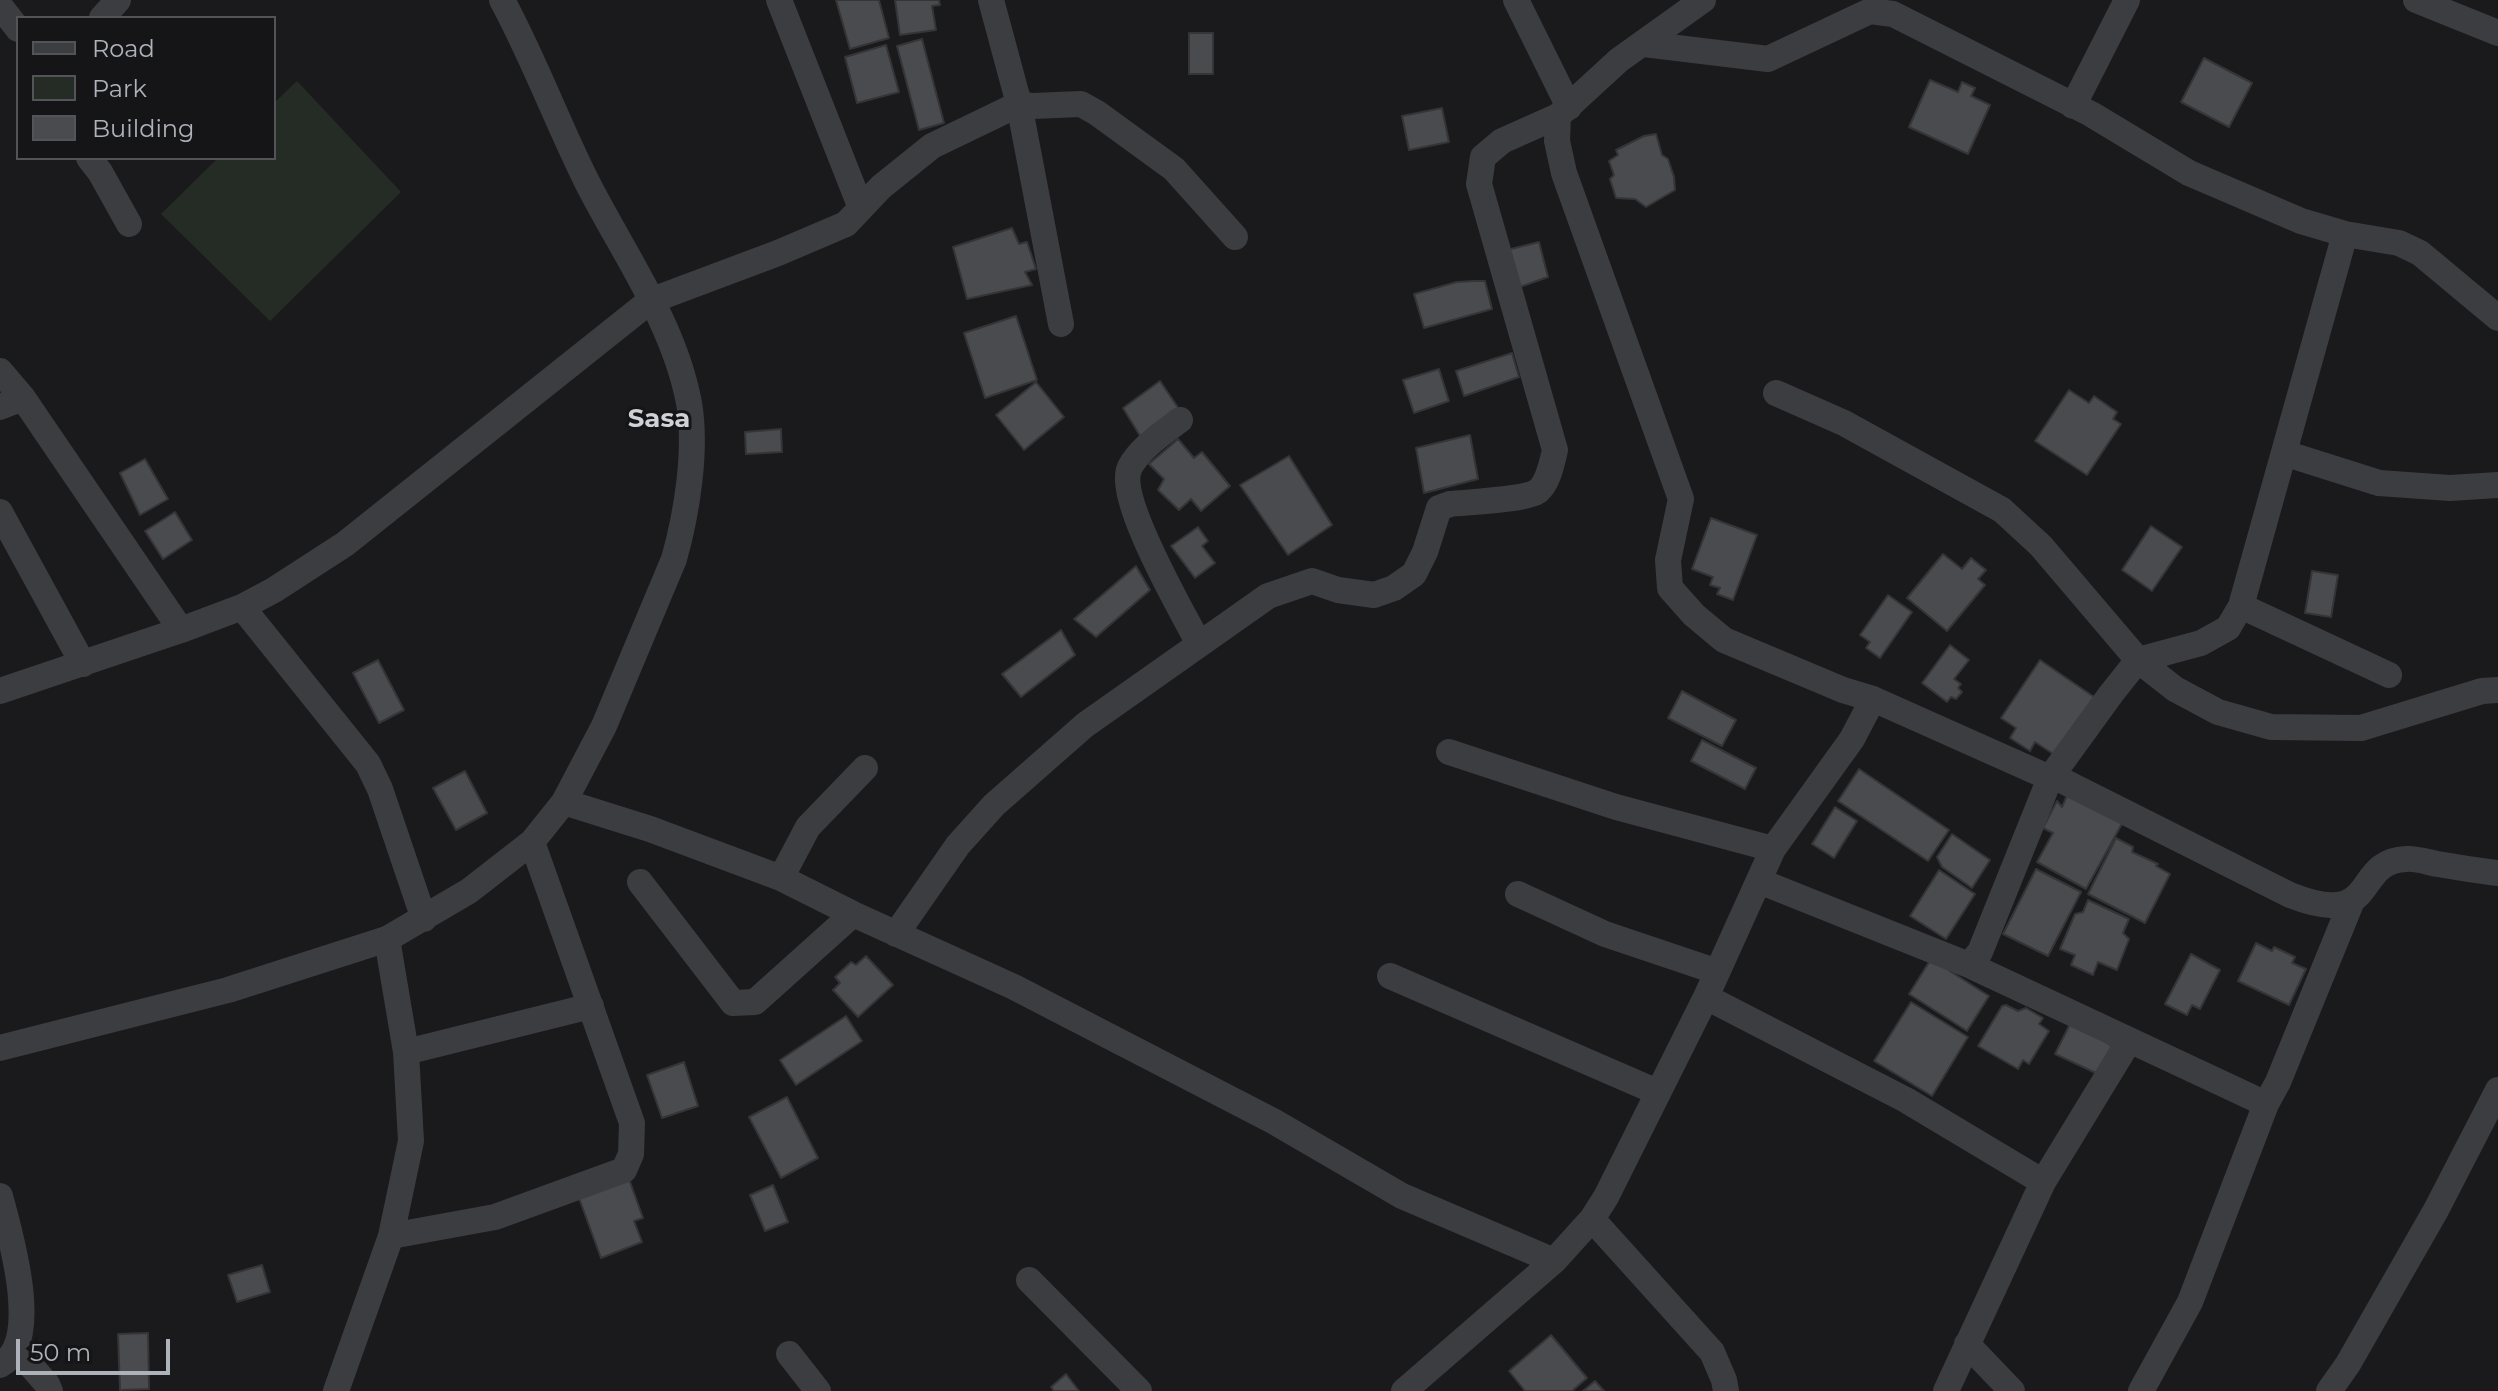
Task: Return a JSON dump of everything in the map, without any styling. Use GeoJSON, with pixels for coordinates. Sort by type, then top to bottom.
{"type":"FeatureCollection","features":[{"type":"Feature","properties":{"kind":"street"},"geometry":{"type":"LineString","coordinates":[[104,16],[118,0]]}},
{"type":"Feature","properties":{"kind":"street"},"geometry":{"type":"LineString","coordinates":[[0,1048],[228,990],[387,939],[469,891],[532,842],[564,802],[604,726],[674,559],[689,495],[689,403],[673,348],[586,180],[545,85],[502,0]]}},
{"type":"Feature","properties":{"kind":"street"},"geometry":{"type":"LineString","coordinates":[[779,0],[861,208]]}},
{"type":"Feature","properties":{"kind":"street"},"geometry":{"type":"LineString","coordinates":[[991,0],[1019,104],[1061,324]]}},
{"type":"Feature","properties":{"kind":"street"},"geometry":{"type":"LineString","coordinates":[[1516,0],[1564,112],[1557,141],[1564,173],[1681,499],[1668,560],[1670,588],[1694,615],[1724,640],[1873,699],[2050,778],[2059,779],[2290,895],[2315,905],[2351,903]]}},
{"type":"Feature","properties":{"kind":"street"},"geometry":{"type":"LineString","coordinates":[[896,934],[958,845],[994,805],[1085,725],[1268,596],[1312,581],[1338,590],[1374,595],[1394,588],[1414,574],[1425,552],[1439,508],[1450,504],[1525,497],[1539,490],[1550,470],[1555,450],[1479,184],[1483,157],[1502,141],[1564,112],[1619,60],[1703,0]]}},
{"type":"Feature","properties":{"kind":"street"},"geometry":{"type":"LineString","coordinates":[[2073,106],[2127,0]]}},
{"type":"Feature","properties":{"kind":"street"},"geometry":{"type":"LineString","coordinates":[[2416,0],[2498,33]]}},
{"type":"Feature","properties":{"kind":"street"},"geometry":{"type":"LineString","coordinates":[[0,6],[16,26]]}},
{"type":"Feature","properties":{"kind":"street"},"geometry":{"type":"LineString","coordinates":[[1644,44],[1768,59],[1870,11],[1893,14],[2073,106],[2189,173],[2301,221],[2345,234],[2399,243],[2420,253],[2498,318]]}},
{"type":"Feature","properties":{"kind":"street"},"geometry":{"type":"LineString","coordinates":[[0,691],[242,607],[345,544],[650,301],[846,224],[881,187],[932,146],[1019,104],[1081,104],[1097,113],[1174,169],[1235,237]]}},
{"type":"Feature","properties":{"kind":"street"},"geometry":{"type":"LineString","coordinates":[[91,160],[129,224]]}},
{"type":"Feature","properties":{"kind":"street"},"geometry":{"type":"LineString","coordinates":[[1969,965],[1980,952],[2050,778],[2138,660],[2201,643],[2228,628],[2241,606],[2345,234]]}},
{"type":"Feature","properties":{"kind":"street"},"geometry":{"type":"LineString","coordinates":[[0,371],[11,402],[181,630]]}},
{"type":"Feature","properties":{"kind":"street"},"geometry":{"type":"LineString","coordinates":[[1776,393],[1844,423],[2002,510],[2041,546],[2138,660],[2175,689],[2218,712],[2271,727],[2361,728],[2482,691],[2498,690]]}},
{"type":"Feature","properties":{"kind":"street"},"geometry":{"type":"LineString","coordinates":[[1180,420],[1153,440],[1129,468],[1128,490],[1151,550],[1199,644]]}},
{"type":"Feature","properties":{"kind":"street"},"geometry":{"type":"LineString","coordinates":[[2284,453],[2379,483],[2450,488],[2498,485]]}},
{"type":"Feature","properties":{"kind":"street"},"geometry":{"type":"LineString","coordinates":[[0,512],[83,664]]}},
{"type":"Feature","properties":{"kind":"street"},"geometry":{"type":"LineString","coordinates":[[2241,606],[2389,675]]}},
{"type":"Feature","properties":{"kind":"street"},"geometry":{"type":"LineString","coordinates":[[242,607],[368,764],[380,789],[424,919]]}},
{"type":"Feature","properties":{"kind":"street"},"geometry":{"type":"LineString","coordinates":[[1404,1391],[1554,1261],[1592,1219],[1606,1197],[1706,997],[1715,971],[1773,849],[1852,739],[1873,699]]}},
{"type":"Feature","properties":{"kind":"street"},"geometry":{"type":"LineString","coordinates":[[1449,752],[1616,807],[1773,849]]}},
{"type":"Feature","properties":{"kind":"street"},"geometry":{"type":"LineString","coordinates":[[781,878],[808,827],[865,768]]}},
{"type":"Feature","properties":{"kind":"street"},"geometry":{"type":"LineString","coordinates":[[564,802],[650,829],[781,878],[1014,987],[1273,1121],[1402,1196],[1554,1261]]}},
{"type":"Feature","properties":{"kind":"street"},"geometry":{"type":"LineString","coordinates":[[391,1236],[495,1217],[624,1170],[631,1154],[632,1123],[532,842]]}},
{"type":"Feature","properties":{"kind":"street"},"geometry":{"type":"LineString","coordinates":[[2141,1391],[2190,1302],[2266,1104],[2278,1082],[2351,903],[2384,866],[2405,858],[2498,873]]}},
{"type":"Feature","properties":{"kind":"street"},"geometry":{"type":"LineString","coordinates":[[1759,881],[1969,965],[2266,1104]]}},
{"type":"Feature","properties":{"kind":"street"},"geometry":{"type":"LineString","coordinates":[[640,882],[733,1003],[755,1002],[853,914]]}},
{"type":"Feature","properties":{"kind":"street"},"geometry":{"type":"LineString","coordinates":[[1518,894],[1605,934],[1715,971]]}},
{"type":"Feature","properties":{"kind":"street"},"geometry":{"type":"LineString","coordinates":[[336,1391],[391,1236],[411,1141],[406,1052],[387,939]]}},
{"type":"Feature","properties":{"kind":"street"},"geometry":{"type":"LineString","coordinates":[[1390,976],[1657,1092]]}},
{"type":"Feature","properties":{"kind":"street"},"geometry":{"type":"LineString","coordinates":[[1706,997],[1906,1100],[2043,1182]]}},
{"type":"Feature","properties":{"kind":"street"},"geometry":{"type":"LineString","coordinates":[[406,1052],[591,1006]]}},
{"type":"Feature","properties":{"kind":"street"},"geometry":{"type":"LineString","coordinates":[[1946,1391],[2043,1182],[2129,1041]]}},
{"type":"Feature","properties":{"kind":"street"},"geometry":{"type":"LineString","coordinates":[[2329,1391],[2348,1364],[2436,1210],[2498,1090]]}},
{"type":"Feature","properties":{"kind":"street"},"geometry":{"type":"LineString","coordinates":[[0,1196],[19,1284],[23,1328],[8,1357],[47,1384],[50,1391]]}},
{"type":"Feature","properties":{"kind":"street"},"geometry":{"type":"LineString","coordinates":[[1592,1219],[1712,1352],[1726,1391]]}},
{"type":"Feature","properties":{"kind":"street"},"geometry":{"type":"LineString","coordinates":[[1029,1280],[1139,1391]]}},
{"type":"Feature","properties":{"kind":"street"},"geometry":{"type":"LineString","coordinates":[[1967,1344],[2012,1391]]}},
{"type":"Feature","properties":{"kind":"street"},"geometry":{"type":"LineString","coordinates":[[789,1354],[818,1391]]}},
{"type":"Feature","properties":{"kind":"green space"},"geometry":{"type":"Polygon","coordinates":[[[297,81],[401,192],[270,321],[161,214],[216,160],[276,160],[276,101],[297,81]]]}},
{"type":"Feature","properties":{"kind":"building"},"geometry":{"type":"Polygon","coordinates":[[[836,0],[879,0],[889,38],[850,49],[836,0]]]}},
{"type":"Feature","properties":{"kind":"building"},"geometry":{"type":"Polygon","coordinates":[[[895,0],[939,0],[940,5],[932,6],[936,30],[900,35],[895,0]]]}},
{"type":"Feature","properties":{"kind":"building"},"geometry":{"type":"Polygon","coordinates":[[[1189,33],[1213,33],[1213,74],[1189,74],[1189,33]]]}},
{"type":"Feature","properties":{"kind":"building"},"geometry":{"type":"Polygon","coordinates":[[[922,39],[944,123],[919,130],[897,46],[922,39]]]}},
{"type":"Feature","properties":{"kind":"building"},"geometry":{"type":"Polygon","coordinates":[[[886,45],[899,92],[857,103],[845,57],[886,45]]]}},
{"type":"Feature","properties":{"kind":"building"},"geometry":{"type":"Polygon","coordinates":[[[2204,58],[2252,83],[2229,127],[2181,102],[2204,58]]]}},
{"type":"Feature","properties":{"kind":"building"},"geometry":{"type":"Polygon","coordinates":[[[1930,80],[1958,92],[1962,82],[1975,88],[1971,96],[1990,105],[1968,154],[1909,127],[1930,80]]]}},
{"type":"Feature","properties":{"kind":"building"},"geometry":{"type":"Polygon","coordinates":[[[1442,108],[1449,142],[1409,150],[1402,116],[1442,108]]]}},
{"type":"Feature","properties":{"kind":"building"},"geometry":{"type":"Polygon","coordinates":[[[1656,134],[1662,155],[1668,159],[1675,190],[1646,207],[1635,199],[1616,198],[1609,161],[1618,155],[1616,150],[1644,136],[1656,134]]]}},
{"type":"Feature","properties":{"kind":"building"},"geometry":{"type":"Polygon","coordinates":[[[1012,228],[1019,244],[1027,242],[1036,269],[1025,272],[1032,285],[967,299],[953,247],[1012,228]]]}},
{"type":"Feature","properties":{"kind":"building"},"geometry":{"type":"Polygon","coordinates":[[[1539,242],[1548,277],[1517,288],[1507,250],[1539,242]]]}},
{"type":"Feature","properties":{"kind":"building"},"geometry":{"type":"Polygon","coordinates":[[[1485,281],[1492,309],[1424,328],[1414,294],[1457,282],[1485,281]]]}},
{"type":"Feature","properties":{"kind":"building"},"geometry":{"type":"Polygon","coordinates":[[[1016,316],[1037,380],[985,398],[964,333],[1016,316]]]}},
{"type":"Feature","properties":{"kind":"building"},"geometry":{"type":"Polygon","coordinates":[[[1512,353],[1519,377],[1464,396],[1456,371],[1512,353]]]}},
{"type":"Feature","properties":{"kind":"building"},"geometry":{"type":"Polygon","coordinates":[[[1439,369],[1449,401],[1414,413],[1403,380],[1439,369]]]}},
{"type":"Feature","properties":{"kind":"building"},"geometry":{"type":"Polygon","coordinates":[[[1160,381],[1179,409],[1142,439],[1123,408],[1160,381]]]}},
{"type":"Feature","properties":{"kind":"building"},"geometry":{"type":"Polygon","coordinates":[[[1036,382],[1064,417],[1024,450],[996,415],[1036,382]]]}},
{"type":"Feature","properties":{"kind":"building"},"geometry":{"type":"Polygon","coordinates":[[[2069,390],[2089,403],[2094,396],[2117,412],[2113,419],[2121,424],[2087,475],[2035,441],[2069,390]]]}},
{"type":"Feature","properties":{"kind":"building"},"geometry":{"type":"Polygon","coordinates":[[[781,429],[782,452],[746,454],[745,432],[781,429]]]}},
{"type":"Feature","properties":{"kind":"building"},"geometry":{"type":"Polygon","coordinates":[[[1470,435],[1478,479],[1424,493],[1416,448],[1470,435]]]}},
{"type":"Feature","properties":{"kind":"building"},"geometry":{"type":"Polygon","coordinates":[[[1178,439],[1194,458],[1202,452],[1230,486],[1201,511],[1191,499],[1179,510],[1158,490],[1164,479],[1149,464],[1178,439]]]}},
{"type":"Feature","properties":{"kind":"building"},"geometry":{"type":"Polygon","coordinates":[[[1289,456],[1332,525],[1288,555],[1240,485],[1289,456]]]}},
{"type":"Feature","properties":{"kind":"building"},"geometry":{"type":"Polygon","coordinates":[[[145,459],[168,499],[140,515],[120,473],[145,459]]]}},
{"type":"Feature","properties":{"kind":"building"},"geometry":{"type":"Polygon","coordinates":[[[175,512],[192,540],[163,559],[145,531],[175,512]]]}},
{"type":"Feature","properties":{"kind":"building"},"geometry":{"type":"Polygon","coordinates":[[[1711,518],[1757,535],[1733,600],[1717,594],[1720,588],[1710,585],[1713,577],[1692,569],[1711,518]]]}},
{"type":"Feature","properties":{"kind":"building"},"geometry":{"type":"Polygon","coordinates":[[[2151,526],[2182,547],[2152,591],[2122,570],[2151,526]]]}},
{"type":"Feature","properties":{"kind":"building"},"geometry":{"type":"Polygon","coordinates":[[[1198,527],[1208,541],[1202,546],[1215,563],[1195,578],[1171,546],[1198,527]]]}},
{"type":"Feature","properties":{"kind":"building"},"geometry":{"type":"Polygon","coordinates":[[[1943,554],[1962,569],[1971,558],[1986,570],[1978,579],[1985,585],[1947,631],[1907,598],[1943,554]]]}},
{"type":"Feature","properties":{"kind":"building"},"geometry":{"type":"Polygon","coordinates":[[[1136,566],[1150,590],[1096,637],[1074,619],[1136,566]]]}},
{"type":"Feature","properties":{"kind":"building"},"geometry":{"type":"Polygon","coordinates":[[[2312,571],[2338,575],[2331,617],[2305,613],[2312,571]]]}},
{"type":"Feature","properties":{"kind":"building"},"geometry":{"type":"Polygon","coordinates":[[[1888,595],[1912,612],[1880,658],[1866,648],[1870,642],[1860,635],[1888,595]]]}},
{"type":"Feature","properties":{"kind":"building"},"geometry":{"type":"Polygon","coordinates":[[[1061,630],[1075,655],[1021,697],[1002,674],[1061,630]]]}},
{"type":"Feature","properties":{"kind":"building"},"geometry":{"type":"Polygon","coordinates":[[[1950,645],[1969,660],[1954,679],[1961,684],[1958,688],[1962,692],[1956,699],[1951,697],[1947,702],[1922,683],[1950,645]]]}},
{"type":"Feature","properties":{"kind":"building"},"geometry":{"type":"Polygon","coordinates":[[[378,660],[404,710],[379,723],[353,673],[378,660]]]}},
{"type":"Feature","properties":{"kind":"building"},"geometry":{"type":"Polygon","coordinates":[[[2040,660],[2100,701],[2061,759],[2035,742],[2030,751],[2010,738],[2016,728],[2001,718],[2040,660]]]}},
{"type":"Feature","properties":{"kind":"building"},"geometry":{"type":"Polygon","coordinates":[[[1682,691],[1736,720],[1722,746],[1668,718],[1682,691]]]}},
{"type":"Feature","properties":{"kind":"building"},"geometry":{"type":"Polygon","coordinates":[[[1702,740],[1756,768],[1745,789],[1691,761],[1702,740]]]}},
{"type":"Feature","properties":{"kind":"building"},"geometry":{"type":"Polygon","coordinates":[[[1859,769],[1949,830],[1928,861],[1838,801],[1859,769]]]}},
{"type":"Feature","properties":{"kind":"building"},"geometry":{"type":"Polygon","coordinates":[[[465,771],[487,813],[456,830],[433,788],[465,771]]]}},
{"type":"Feature","properties":{"kind":"building"},"geometry":{"type":"Polygon","coordinates":[[[2069,791],[2124,820],[2086,889],[2037,862],[2053,833],[2043,828],[2057,801],[2062,807],[2069,791]]]}},
{"type":"Feature","properties":{"kind":"building"},"geometry":{"type":"Polygon","coordinates":[[[1835,807],[1857,821],[1834,858],[1812,844],[1835,807]]]}},
{"type":"Feature","properties":{"kind":"building"},"geometry":{"type":"Polygon","coordinates":[[[1952,834],[1990,860],[1972,888],[1942,867],[1937,857],[1952,834]]]}},
{"type":"Feature","properties":{"kind":"building"},"geometry":{"type":"Polygon","coordinates":[[[2116,838],[2133,847],[2132,852],[2158,864],[2156,866],[2170,874],[2145,923],[2088,894],[2116,838]]]}},
{"type":"Feature","properties":{"kind":"building"},"geometry":{"type":"Polygon","coordinates":[[[2036,869],[2081,892],[2048,956],[2003,934],[2036,869]]]}},
{"type":"Feature","properties":{"kind":"building"},"geometry":{"type":"Polygon","coordinates":[[[1939,870],[1975,894],[1946,939],[1910,916],[1939,870]]]}},
{"type":"Feature","properties":{"kind":"building"},"geometry":{"type":"Polygon","coordinates":[[[2088,900],[2129,919],[2123,933],[2129,939],[2117,970],[2098,962],[2093,975],[2071,965],[2075,955],[2060,949],[2075,914],[2083,912],[2088,900]]]}},
{"type":"Feature","properties":{"kind":"building"},"geometry":{"type":"Polygon","coordinates":[[[2256,943],[2295,957],[2292,963],[2306,969],[2289,1005],[2238,981],[2256,943]]]}},
{"type":"Feature","properties":{"kind":"building"},"geometry":{"type":"Polygon","coordinates":[[[2191,954],[2220,970],[2200,1009],[2192,1005],[2187,1015],[2165,1004],[2191,954]]]}},
{"type":"Feature","properties":{"kind":"building"},"geometry":{"type":"Polygon","coordinates":[[[866,956],[893,985],[858,1017],[833,990],[840,983],[835,977],[851,962],[856,965],[866,956]]]}},
{"type":"Feature","properties":{"kind":"building"},"geometry":{"type":"Polygon","coordinates":[[[1931,959],[1989,996],[1967,1031],[1909,994],[1931,959]]]}},
{"type":"Feature","properties":{"kind":"building"},"geometry":{"type":"Polygon","coordinates":[[[1911,1002],[1968,1037],[1932,1096],[1874,1061],[1911,1002]]]}},
{"type":"Feature","properties":{"kind":"building"},"geometry":{"type":"Polygon","coordinates":[[[2002,1006],[2018,1011],[2026,1008],[2043,1018],[2039,1024],[2049,1031],[2029,1064],[2023,1060],[2018,1069],[1978,1046],[2002,1006]]]}},
{"type":"Feature","properties":{"kind":"building"},"geometry":{"type":"Polygon","coordinates":[[[846,1016],[862,1041],[796,1085],[780,1060],[846,1016]]]}},
{"type":"Feature","properties":{"kind":"building"},"geometry":{"type":"Polygon","coordinates":[[[2071,1022],[2112,1046],[2098,1074],[2055,1054],[2071,1022]]]}},
{"type":"Feature","properties":{"kind":"building"},"geometry":{"type":"Polygon","coordinates":[[[684,1062],[698,1106],[662,1118],[647,1075],[684,1062]]]}},
{"type":"Feature","properties":{"kind":"building"},"geometry":{"type":"Polygon","coordinates":[[[787,1097],[818,1158],[781,1178],[749,1117],[787,1097]]]}},
{"type":"Feature","properties":{"kind":"building"},"geometry":{"type":"Polygon","coordinates":[[[629,1179],[643,1218],[634,1221],[642,1242],[601,1258],[579,1198],[629,1179]]]}},
{"type":"Feature","properties":{"kind":"building"},"geometry":{"type":"Polygon","coordinates":[[[773,1185],[788,1222],[765,1231],[750,1195],[773,1185]]]}},
{"type":"Feature","properties":{"kind":"building"},"geometry":{"type":"Polygon","coordinates":[[[262,1265],[270,1292],[237,1302],[228,1275],[262,1265]]]}},
{"type":"Feature","properties":{"kind":"building"},"geometry":{"type":"Polygon","coordinates":[[[148,1333],[149,1389],[120,1390],[118,1334],[148,1333]]]}},
{"type":"Feature","properties":{"kind":"building"},"geometry":{"type":"Polygon","coordinates":[[[1551,1335],[1587,1378],[1572,1391],[1525,1391],[1509,1371],[1551,1335]]]}},
{"type":"Feature","properties":{"kind":"building"},"geometry":{"type":"Polygon","coordinates":[[[1066,1374],[1079,1391],[1054,1391],[1051,1387],[1066,1374]]]}},
{"type":"Feature","properties":{"kind":"building"},"geometry":{"type":"Polygon","coordinates":[[[1595,1381],[1604,1391],[1583,1391],[1595,1381]]]}},
{"type":"Feature","properties":{"kind":"district","name":"Sasa"},"geometry":{"type":"Point","coordinates":[659,419]}}]}
